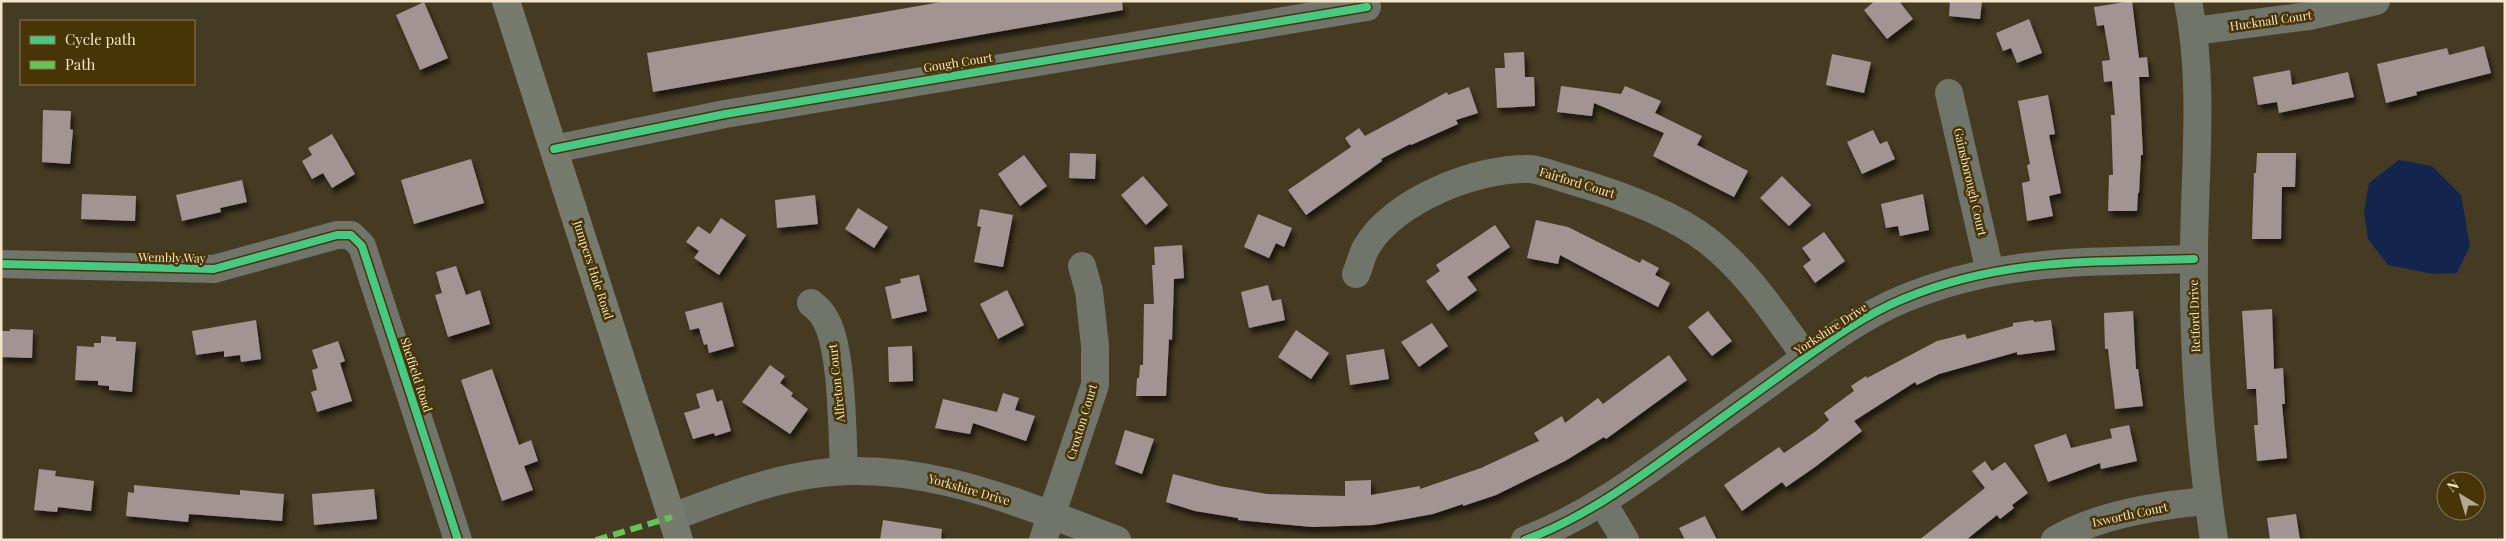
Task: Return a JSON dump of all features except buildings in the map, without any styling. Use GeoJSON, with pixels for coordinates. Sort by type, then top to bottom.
{"type":"FeatureCollection","features":[{"type":"Feature","properties":{"kind":"main road","name":"Jumpers Hole Road"},"geometry":{"type":"LineString","coordinates":[[506,1],[675,528]]}},
{"type":"Feature","properties":{"kind":"street","name":"Retford Drive"},"geometry":{"type":"LineString","coordinates":[[2188,1],[2194,31],[2197,92],[2194,259],[2198,380],[2208,501],[2214,540]]}},
{"type":"Feature","properties":{"kind":"street","name":"Hucknall Court"},"geometry":{"type":"LineString","coordinates":[[2194,31],[2309,16],[2376,1]]}},
{"type":"Feature","properties":{"kind":"street","name":"Gough Court"},"geometry":{"type":"LineString","coordinates":[[554,150],[725,114],[1367,7]]}},
{"type":"Feature","properties":{"kind":"street","name":"Gainsborough Court"},"geometry":{"type":"LineString","coordinates":[[1949,93],[1990,272]]}},
{"type":"Feature","properties":{"kind":"street","name":"Fairford Court"},"geometry":{"type":"LineString","coordinates":[[1356,274],[1367,246],[1380,230],[1396,216],[1437,190],[1466,178],[1490,173],[1532,169],[1612,192],[1684,225],[1707,240],[1731,260],[1752,284],[1806,357]]}},
{"type":"Feature","properties":{"kind":"street","name":"Wembly Way"},"geometry":{"type":"LineString","coordinates":[[1,264],[214,270],[337,235]]}},
{"type":"Feature","properties":{"kind":"street","name":"Sheffield Road"},"geometry":{"type":"LineString","coordinates":[[337,235],[351,235],[362,246],[458,540]]}},
{"type":"Feature","properties":{"kind":"street","name":"Yorkshire Drive"},"geometry":{"type":"LineString","coordinates":[[1525,540],[1603,503],[1854,324],[1902,300],[1943,284],[1990,272],[2044,264],[2194,259]]}},
{"type":"Feature","properties":{"kind":"street","name":"Croxton Court"},"geometry":{"type":"LineString","coordinates":[[1048,528],[1095,385],[1095,346],[1089,291],[1082,266]]}},
{"type":"Feature","properties":{"kind":"street","name":"Alfreton Court"},"geometry":{"type":"LineString","coordinates":[[811,303],[824,316],[831,331],[837,358],[844,470]]}},
{"type":"Feature","properties":{"kind":"street","name":"Yorkshire Drive"},"geometry":{"type":"LineString","coordinates":[[675,528],[768,484],[802,476],[844,470],[894,471],[943,480],[1048,528],[1118,540]]}},
{"type":"Feature","properties":{"kind":"street","name":"Ixworth Court"},"geometry":{"type":"LineString","coordinates":[[2055,540],[2073,530],[2110,518],[2186,503],[2208,501]]}},
{"type":"Feature","properties":{"kind":"street"},"geometry":{"type":"LineString","coordinates":[[1603,503],[1625,540]]}},
{"type":"Feature","properties":{"kind":"water"},"geometry":{"type":"Polygon","coordinates":[[[2399,160],[2432,166],[2461,195],[2470,246],[2457,273],[2433,274],[2388,265],[2368,239],[2364,212],[2369,183],[2399,160]]]}},
{"type":"Feature","properties":{"kind":"marked path"},"geometry":{"type":"LineString","coordinates":[[596,540],[672,517]]}},
{"type":"Feature","properties":{"kind":"cycle path"},"geometry":{"type":"LineString","coordinates":[[554,149],[725,114],[1367,7]]}},
{"type":"Feature","properties":{"kind":"cycle path"},"geometry":{"type":"LineString","coordinates":[[1,264],[214,269],[337,235],[351,235],[362,246],[458,540]]}},
{"type":"Feature","properties":{"kind":"cycle path"},"geometry":{"type":"LineString","coordinates":[[1525,540],[1546,532],[1585,512],[1623,488],[1829,341],[1858,322],[1903,299],[1939,286],[2011,269],[2083,262],[2194,259]]}}]}
